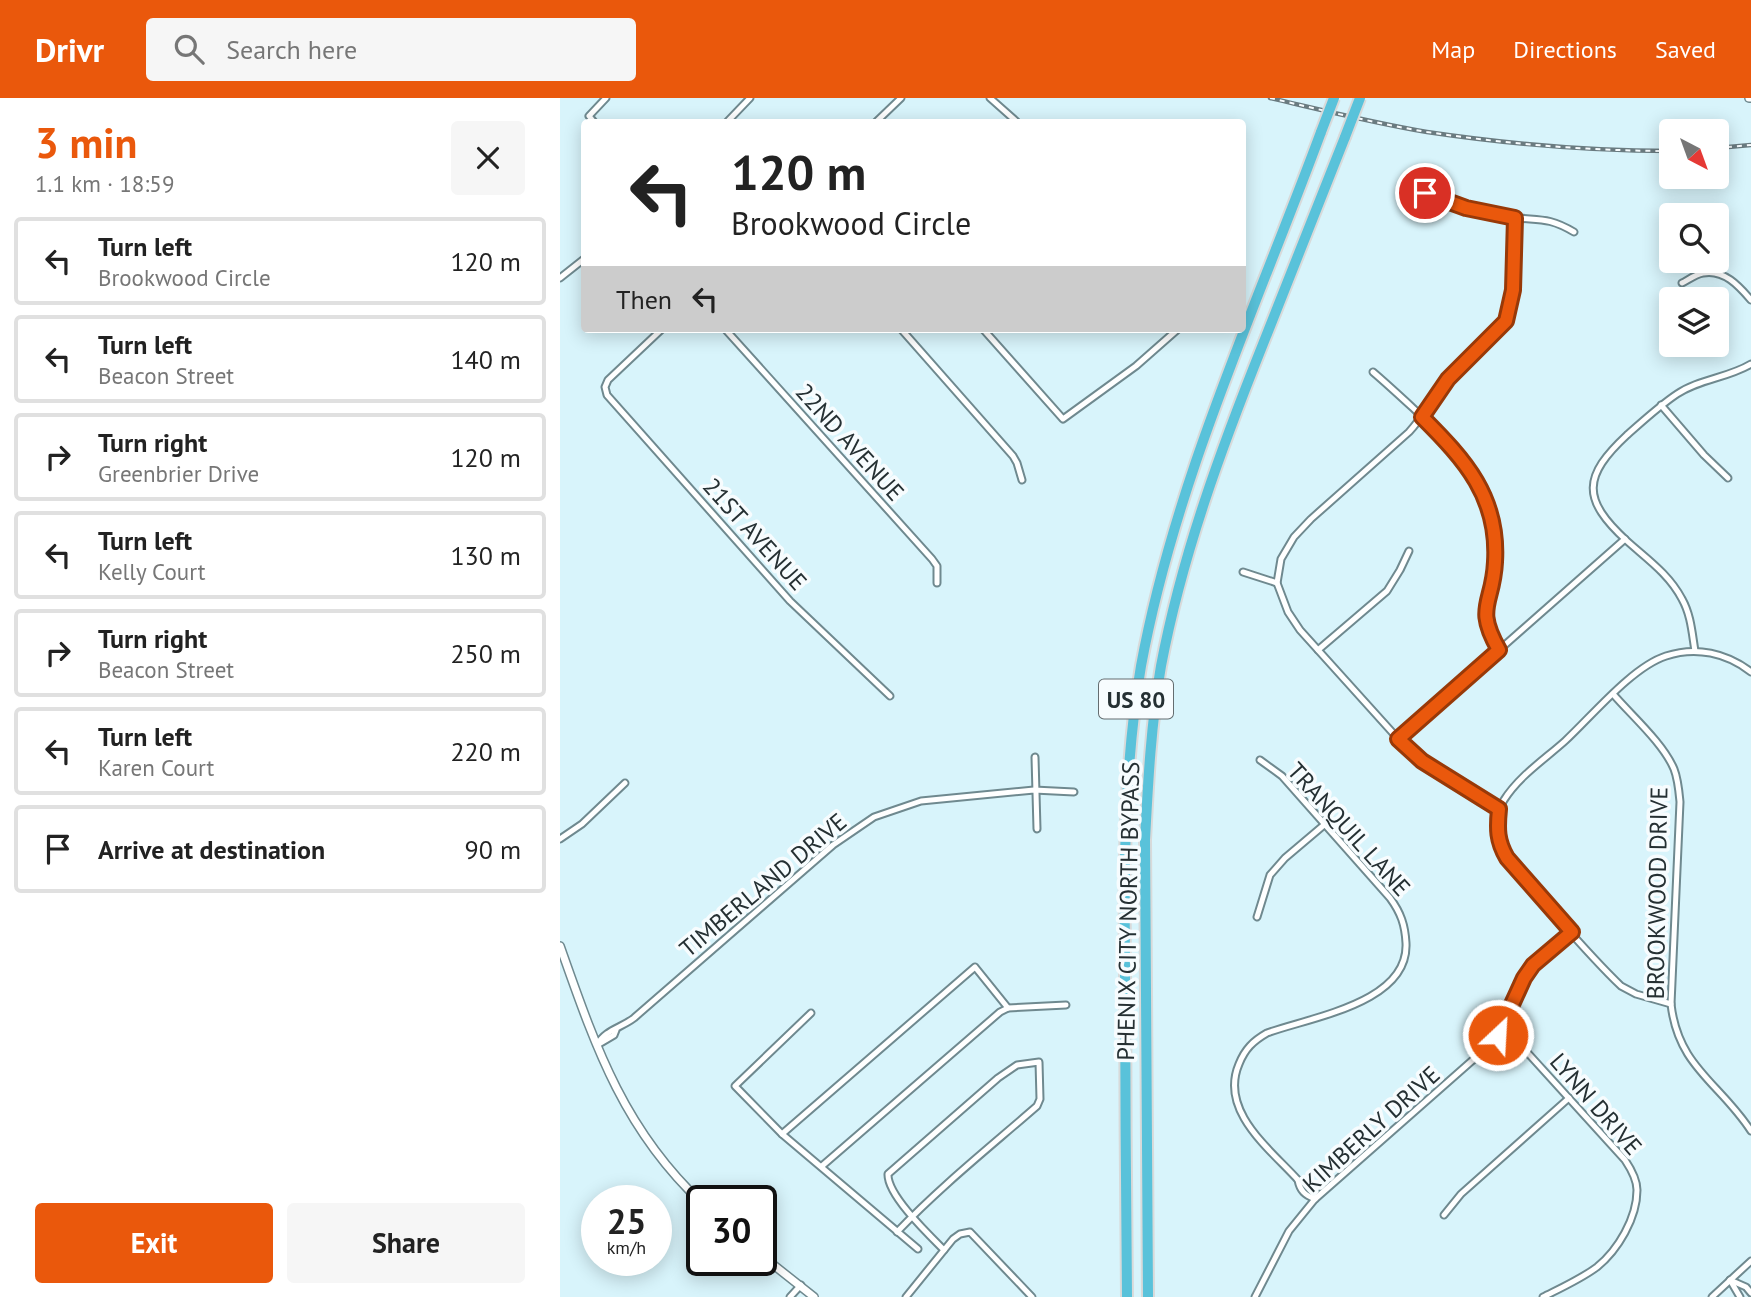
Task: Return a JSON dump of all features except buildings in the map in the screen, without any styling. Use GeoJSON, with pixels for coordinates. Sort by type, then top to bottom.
{"type":"FeatureCollection","features":[{"type":"Feature","properties":{"kind":"highway","name":"PHENIX CITY NORTH BYPASS"},"geometry":{"type":"LineString","coordinates":[[1246,330],[1334,98]]}},
{"type":"Feature","properties":{"kind":"highway","name":"PHENIX CITY NORTH BYPASS"},"geometry":{"type":"LineString","coordinates":[[1148,1297],[1145,840],[1148,782],[1161,668],[1187,554],[1204,500],[1244,391],[1360,98]]}},
{"type":"Feature","properties":{"kind":"highway","name":"PHENIX CITY NORTH BYPASS"},"geometry":{"type":"LineString","coordinates":[[1127,1297],[1125,829],[1130,748],[1141,668],[1168,550],[1192,472],[1245,333]]}},
{"type":"Feature","properties":{"kind":"street"},"geometry":{"type":"LineString","coordinates":[[592,119],[589,116],[606,98]]}},
{"type":"Feature","properties":{"kind":"street"},"geometry":{"type":"LineString","coordinates":[[730,119],[750,98]]}},
{"type":"Feature","properties":{"kind":"street"},"geometry":{"type":"LineString","coordinates":[[879,119],[901,98]]}},
{"type":"Feature","properties":{"kind":"street"},"geometry":{"type":"LineString","coordinates":[[990,98],[1014,119]]}},
{"type":"Feature","properties":{"kind":"street"},"geometry":{"type":"LineString","coordinates":[[1425,193],[1466,208],[1515,218],[1542,218],[1558,222],[1574,232]]}},
{"type":"Feature","properties":{"kind":"street"},"geometry":{"type":"LineString","coordinates":[[1499,809],[1422,761],[1398,739],[1287,612],[1277,583],[1282,559],[1294,537],[1409,432],[1448,379],[1506,321],[1513,290],[1515,218]]}},
{"type":"Feature","properties":{"kind":"street"},"geometry":{"type":"LineString","coordinates":[[560,278],[581,261]]}},
{"type":"Feature","properties":{"kind":"street"},"geometry":{"type":"LineString","coordinates":[[1682,283],[1703,273],[1719,275],[1734,281],[1751,300]]}},
{"type":"Feature","properties":{"kind":"street","name":"21ST AVENUE"},"geometry":{"type":"LineString","coordinates":[[658,333],[614,374],[605,387],[607,395],[790,601],[890,696]]}},
{"type":"Feature","properties":{"kind":"street","name":"22ND AVENUE"},"geometry":{"type":"LineString","coordinates":[[729,333],[932,559],[939,575],[937,583]]}},
{"type":"Feature","properties":{"kind":"street"},"geometry":{"type":"LineString","coordinates":[[905,333],[1013,456],[1022,480]]}},
{"type":"Feature","properties":{"kind":"street"},"geometry":{"type":"LineString","coordinates":[[988,333],[1063,419],[1136,366],[1173,333]]}},
{"type":"Feature","properties":{"kind":"street"},"geometry":{"type":"LineString","coordinates":[[1695,651],[1691,624],[1682,597],[1660,569],[1606,520],[1595,498],[1595,471],[1605,456],[1661,405],[1689,387],[1737,373],[1751,364]]}},
{"type":"Feature","properties":{"kind":"street"},"geometry":{"type":"LineString","coordinates":[[1373,372],[1422,417],[1470,469],[1483,491],[1495,538],[1495,563],[1484,618],[1499,650]]}},
{"type":"Feature","properties":{"kind":"street"},"geometry":{"type":"LineString","coordinates":[[1661,405],[1704,455],[1728,478]]}},
{"type":"Feature","properties":{"kind":"street"},"geometry":{"type":"LineString","coordinates":[[1398,739],[1625,539]]}},
{"type":"Feature","properties":{"kind":"street"},"geometry":{"type":"LineString","coordinates":[[1318,650],[1387,591],[1409,551]]}},
{"type":"Feature","properties":{"kind":"street"},"geometry":{"type":"LineString","coordinates":[[1243,572],[1277,583]]}},
{"type":"Feature","properties":{"kind":"street"},"geometry":{"type":"LineString","coordinates":[[1671,1004],[1636,994],[1621,986],[1572,932],[1507,858],[1499,845],[1499,809],[1513,787],[1613,694],[1652,663],[1667,656],[1695,651],[1724,656],[1740,663],[1751,672]]}},
{"type":"Feature","properties":{"kind":"street","name":"BROOKWOOD DRIVE"},"geometry":{"type":"LineString","coordinates":[[1613,694],[1667,756],[1679,786],[1681,802],[1671,1004],[1673,1023],[1686,1054],[1751,1131]]}},
{"type":"Feature","properties":{"kind":"street"},"geometry":{"type":"LineString","coordinates":[[1035,757],[1037,829]]}},
{"type":"Feature","properties":{"kind":"street","name":"TRANQUIL LANE"},"geometry":{"type":"LineString","coordinates":[[1260,760],[1282,776],[1399,911],[1405,926],[1406,950],[1400,973],[1389,985],[1369,999],[1267,1033],[1252,1041],[1236,1070],[1234,1088],[1237,1105],[1244,1119],[1297,1180],[1306,1195],[1315,1199]]}},
{"type":"Feature","properties":{"kind":"street"},"geometry":{"type":"LineString","coordinates":[[560,839],[582,824],[625,783]]}},
{"type":"Feature","properties":{"kind":"street","name":"TIMBERLAND DRIVE"},"geometry":{"type":"LineString","coordinates":[[597,1045],[611,1030],[616,1030],[634,1018],[833,845],[874,817],[921,801],[1034,790],[1074,792]]}},
{"type":"Feature","properties":{"kind":"street"},"geometry":{"type":"LineString","coordinates":[[1257,917],[1270,875],[1285,858],[1324,825]]}},
{"type":"Feature","properties":{"kind":"street","name":"KIMBERLY DRIVE"},"geometry":{"type":"LineString","coordinates":[[1255,1297],[1289,1231],[1315,1199],[1450,1082],[1498,1035],[1524,978],[1533,965],[1572,932]]}},
{"type":"Feature","properties":{"kind":"street"},"geometry":{"type":"LineString","coordinates":[[560,946],[613,1085],[652,1148],[686,1189]]}},
{"type":"Feature","properties":{"kind":"street"},"geometry":{"type":"LineString","coordinates":[[782,1134],[975,967],[1008,1008]]}},
{"type":"Feature","properties":{"kind":"street"},"geometry":{"type":"LineString","coordinates":[[822,1166],[974,1032],[1008,1008],[1066,1005]]}},
{"type":"Feature","properties":{"kind":"street"},"geometry":{"type":"LineString","coordinates":[[811,1013],[735,1086],[782,1134],[918,1250]]}},
{"type":"Feature","properties":{"kind":"street","name":"LYNN DRIVE"},"geometry":{"type":"LineString","coordinates":[[1498,1035],[1525,1049],[1625,1160],[1637,1189],[1634,1214],[1609,1255],[1590,1271],[1543,1297]]}},
{"type":"Feature","properties":{"kind":"street"},"geometry":{"type":"LineString","coordinates":[[897,1232],[912,1216],[1037,1106],[1040,1099],[1039,1062],[1017,1065],[998,1078],[888,1174],[887,1182],[912,1216],[944,1250]]}},
{"type":"Feature","properties":{"kind":"street"},"geometry":{"type":"LineString","coordinates":[[1444,1214],[1461,1194],[1569,1098]]}},
{"type":"Feature","properties":{"kind":"street"},"geometry":{"type":"LineString","coordinates":[[906,1297],[944,1250],[960,1234],[970,1233],[1032,1297]]}},
{"type":"Feature","properties":{"kind":"street"},"geometry":{"type":"LineString","coordinates":[[1712,1297],[1751,1261]]}},
{"type":"Feature","properties":{"kind":"street"},"geometry":{"type":"LineString","coordinates":[[777,1267],[814,1297]]}},
{"type":"Feature","properties":{"kind":"street"},"geometry":{"type":"LineString","coordinates":[[1730,1280],[1746,1287],[1751,1293]]}},
{"type":"Feature","properties":{"kind":"street"},"geometry":{"type":"LineString","coordinates":[[1730,1280],[1740,1297]]}},
{"type":"Feature","properties":{"kind":"street"},"geometry":{"type":"LineString","coordinates":[[790,1297],[801,1285]]}},
{"type":"Feature","properties":{"kind":"railway"},"geometry":{"type":"LineString","coordinates":[[1270,98],[1427,132],[1579,148],[1659,151]]}},
{"type":"Feature","properties":{"kind":"railway"},"geometry":{"type":"LineString","coordinates":[[1729,147],[1751,145]]}},
{"type":"Feature","properties":{"kind":"route"},"geometry":{"type":"LineString","coordinates":[[1425,193],[1466,208],[1515,218],[1513,290],[1506,321],[1496,334],[1448,379],[1422,417],[1470,469],[1483,491],[1491,514],[1495,563],[1484,618],[1499,650],[1398,739],[1422,761],[1499,809],[1499,845],[1507,858],[1572,932],[1533,965],[1524,978],[1498,1035]]}}]}
